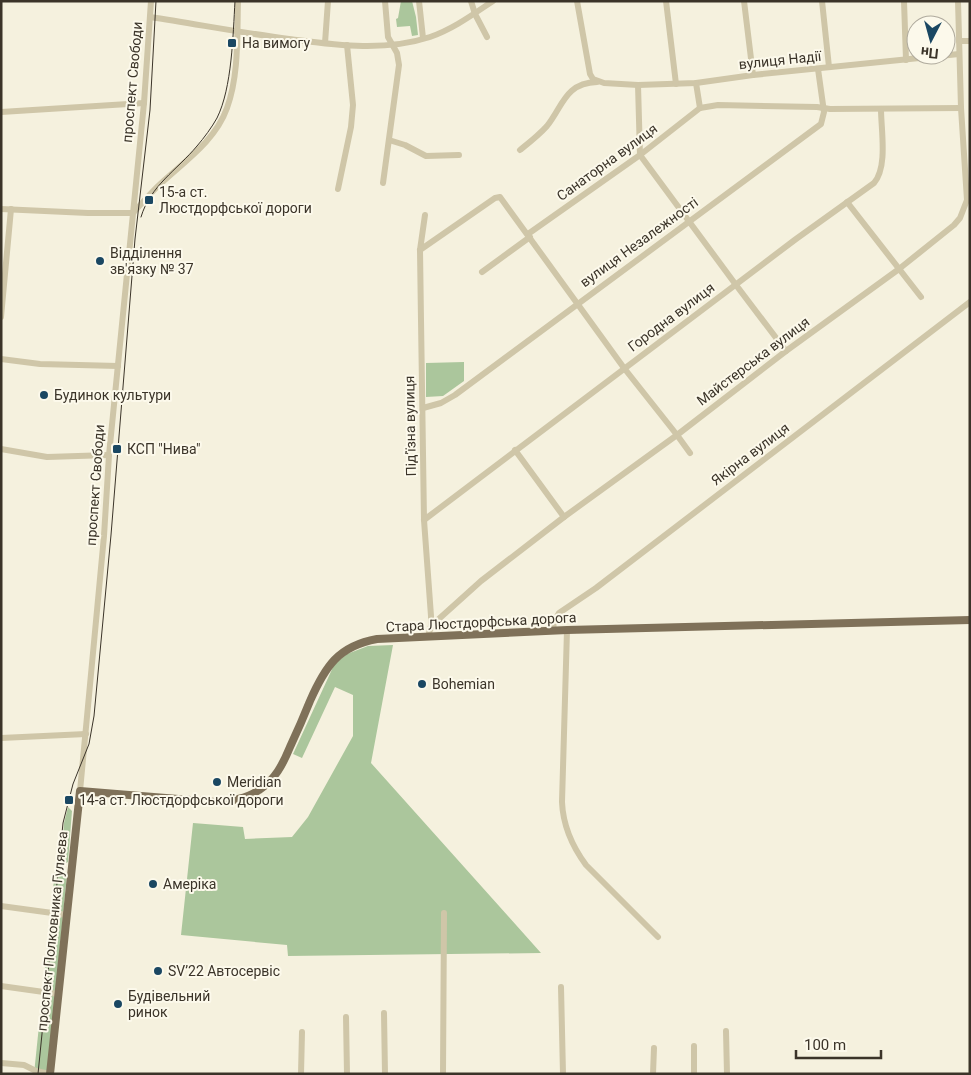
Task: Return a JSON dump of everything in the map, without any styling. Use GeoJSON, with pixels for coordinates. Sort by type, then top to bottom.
{"type":"FeatureCollection","features":[{"type":"Feature","properties":{"kind":"main road","name":"Стара Люстдорфська дорога"},"geometry":{"type":"LineString","coordinates":[[80,791],[215,802],[229,802],[251,795],[268,784],[281,766],[323,674],[334,659],[352,646],[368,641],[553,630],[970,620]]}},
{"type":"Feature","properties":{"kind":"main road","name":"проспект Полковника Гуляєва"},"geometry":{"type":"LineString","coordinates":[[50,1074],[80,791]]}},
{"type":"Feature","properties":{"kind":"street","name":"проспект Свободи"},"geometry":{"type":"LineString","coordinates":[[80,791],[118,366],[144,103],[151,1]]}},
{"type":"Feature","properties":{"kind":"street"},"geometry":{"type":"LineString","coordinates":[[1,209],[88,213],[133,212],[156,188],[198,151],[219,124],[227,110],[232,93],[238,1]]}},
{"type":"Feature","properties":{"kind":"street"},"geometry":{"type":"LineString","coordinates":[[326,43],[328,1]]}},
{"type":"Feature","properties":{"kind":"street"},"geometry":{"type":"LineString","coordinates":[[383,184],[399,65],[397,53],[388,37],[385,1]]}},
{"type":"Feature","properties":{"kind":"street"},"geometry":{"type":"LineString","coordinates":[[419,1],[423,38]]}},
{"type":"Feature","properties":{"kind":"street"},"geometry":{"type":"LineString","coordinates":[[472,1],[475,14],[487,37]]}},
{"type":"Feature","properties":{"kind":"street"},"geometry":{"type":"LineString","coordinates":[[150,17],[237,32],[326,43],[347,45],[391,44],[423,38],[450,28],[493,1]]}},
{"type":"Feature","properties":{"kind":"street"},"geometry":{"type":"LineString","coordinates":[[577,1],[590,74],[593,79],[601,83]]}},
{"type":"Feature","properties":{"kind":"street"},"geometry":{"type":"LineString","coordinates":[[666,1],[676,84]]}},
{"type":"Feature","properties":{"kind":"street"},"geometry":{"type":"LineString","coordinates":[[744,1],[754,75]]}},
{"type":"Feature","properties":{"kind":"street"},"geometry":{"type":"LineString","coordinates":[[822,1],[829,67]]}},
{"type":"Feature","properties":{"kind":"street"},"geometry":{"type":"LineString","coordinates":[[904,1],[906,60]]}},
{"type":"Feature","properties":{"kind":"street","name":"Майстерська вулиця"},"geometry":{"type":"LineString","coordinates":[[431,626],[481,581],[786,351],[946,234],[960,218],[967,200],[961,108],[958,1]]}},
{"type":"Feature","properties":{"kind":"street"},"geometry":{"type":"LineString","coordinates":[[959,42],[970,41]]}},
{"type":"Feature","properties":{"kind":"street"},"geometry":{"type":"LineString","coordinates":[[338,190],[351,127],[353,105],[347,45]]}},
{"type":"Feature","properties":{"kind":"street","name":"вулиця Надії"},"geometry":{"type":"LineString","coordinates":[[601,83],[638,85],[696,83],[754,75],[906,60]]}},
{"type":"Feature","properties":{"kind":"street"},"geometry":{"type":"LineString","coordinates":[[818,69],[824,109]]}},
{"type":"Feature","properties":{"kind":"street"},"geometry":{"type":"LineString","coordinates":[[520,150],[542,132],[569,93],[584,84],[601,83]]}},
{"type":"Feature","properties":{"kind":"street"},"geometry":{"type":"LineString","coordinates":[[696,83],[700,108],[718,105],[817,107],[824,109],[961,108]]}},
{"type":"Feature","properties":{"kind":"street"},"geometry":{"type":"LineString","coordinates":[[638,85],[640,155],[786,351]]}},
{"type":"Feature","properties":{"kind":"street"},"geometry":{"type":"LineString","coordinates":[[1,112],[144,103]]}},
{"type":"Feature","properties":{"kind":"street","name":"Санаторна вулиця"},"geometry":{"type":"LineString","coordinates":[[482,272],[700,108]]}},
{"type":"Feature","properties":{"kind":"street","name":"вулиця Незалежності"},"geometry":{"type":"LineString","coordinates":[[423,408],[441,403],[455,395],[577,303],[818,127],[823,120],[824,109]]}},
{"type":"Feature","properties":{"kind":"street","name":"Городна вулиця"},"geometry":{"type":"LineString","coordinates":[[424,520],[624,368],[874,183],[882,171],[881,109]]}},
{"type":"Feature","properties":{"kind":"street"},"geometry":{"type":"LineString","coordinates":[[388,140],[405,145],[426,156],[459,155]]}},
{"type":"Feature","properties":{"kind":"street"},"geometry":{"type":"LineString","coordinates":[[420,250],[498,197],[529,236],[624,368],[690,453]]}},
{"type":"Feature","properties":{"kind":"street"},"geometry":{"type":"LineString","coordinates":[[847,202],[920,297]]}},
{"type":"Feature","properties":{"kind":"street"},"geometry":{"type":"LineString","coordinates":[[1,317],[10,208]]}},
{"type":"Feature","properties":{"kind":"street","name":"Підʼїзна вулиця"},"geometry":{"type":"LineString","coordinates":[[424,215],[420,250],[424,520],[431,626],[428,637]]}},
{"type":"Feature","properties":{"kind":"street","name":"Якірна вулиця"},"geometry":{"type":"LineString","coordinates":[[553,630],[554,622],[559,613],[596,588],[970,302]]}},
{"type":"Feature","properties":{"kind":"street"},"geometry":{"type":"LineString","coordinates":[[1,359],[40,364],[118,366]]}},
{"type":"Feature","properties":{"kind":"street"},"geometry":{"type":"LineString","coordinates":[[1,449],[47,457],[110,455]]}},
{"type":"Feature","properties":{"kind":"street"},"geometry":{"type":"LineString","coordinates":[[515,450],[564,517]]}},
{"type":"Feature","properties":{"kind":"street"},"geometry":{"type":"LineString","coordinates":[[567,630],[562,802],[566,828],[578,854],[586,865],[658,937]]}},
{"type":"Feature","properties":{"kind":"street"},"geometry":{"type":"LineString","coordinates":[[1,738],[86,734]]}},
{"type":"Feature","properties":{"kind":"street"},"geometry":{"type":"LineString","coordinates":[[1,906],[67,915]]}},
{"type":"Feature","properties":{"kind":"street"},"geometry":{"type":"LineString","coordinates":[[443,1074],[444,913]]}},
{"type":"Feature","properties":{"kind":"street"},"geometry":{"type":"LineString","coordinates":[[1,986],[58,994]]}},
{"type":"Feature","properties":{"kind":"street"},"geometry":{"type":"LineString","coordinates":[[561,987],[563,1074]]}},
{"type":"Feature","properties":{"kind":"street"},"geometry":{"type":"LineString","coordinates":[[384,1013],[386,1074]]}},
{"type":"Feature","properties":{"kind":"street"},"geometry":{"type":"LineString","coordinates":[[346,1017],[346,1074]]}},
{"type":"Feature","properties":{"kind":"street"},"geometry":{"type":"LineString","coordinates":[[726,1031],[727,1074]]}},
{"type":"Feature","properties":{"kind":"street"},"geometry":{"type":"LineString","coordinates":[[301,1074],[302,1032]]}},
{"type":"Feature","properties":{"kind":"street"},"geometry":{"type":"LineString","coordinates":[[694,1046],[694,1074]]}},
{"type":"Feature","properties":{"kind":"street"},"geometry":{"type":"LineString","coordinates":[[653,1074],[654,1048]]}},
{"type":"Feature","properties":{"kind":"street"},"geometry":{"type":"LineString","coordinates":[[1,1063],[24,1065],[36,1071],[50,1074]]}},
{"type":"Feature","properties":{"kind":"green space"},"geometry":{"type":"Polygon","coordinates":[[[401,1],[412,1],[418,35],[412,36],[410,26],[397,27],[396,19],[398,18],[401,1]]]}},
{"type":"Feature","properties":{"kind":"green space"},"geometry":{"type":"Polygon","coordinates":[[[464,362],[464,381],[443,396],[426,397],[426,363],[464,362]]]}},
{"type":"Feature","properties":{"kind":"green space"},"geometry":{"type":"Polygon","coordinates":[[[393,645],[371,763],[541,953],[288,956],[287,945],[181,935],[193,823],[243,827],[245,839],[292,837],[308,817],[353,736],[353,695],[335,687],[302,758],[293,754],[334,665],[347,654],[368,646],[393,645]]]}},
{"type":"Feature","properties":{"kind":"green space"},"geometry":{"type":"Polygon","coordinates":[[[68,807],[72,811],[68,862],[64,864],[61,863],[64,823],[68,807]]]}},
{"type":"Feature","properties":{"kind":"green space"},"geometry":{"type":"Polygon","coordinates":[[[55,870],[67,874],[48,1074],[34,1074],[55,870]]]}},
{"type":"Feature","properties":{"kind":"tram line"},"geometry":{"type":"LineString","coordinates":[[38,1074],[63,823],[73,784],[89,744],[94,716],[135,239],[150,110],[156,1]]}},
{"type":"Feature","properties":{"kind":"tram line"},"geometry":{"type":"LineString","coordinates":[[141,217],[145,206],[157,187],[197,146],[217,118],[229,77],[235,1]]}},
{"type":"Feature","properties":{"kind":"place","name":"На вимогу"},"geometry":{"type":"Point","coordinates":[232,43]}},
{"type":"Feature","properties":{"kind":"place","name":"15-а ст. Люстдорфської дороги"},"geometry":{"type":"Point","coordinates":[149,200]}},
{"type":"Feature","properties":{"kind":"place","name":"Відділення зв'язку № 37"},"geometry":{"type":"Point","coordinates":[100,261]}},
{"type":"Feature","properties":{"kind":"place","name":"Будинок культури"},"geometry":{"type":"Point","coordinates":[44,395]}},
{"type":"Feature","properties":{"kind":"place","name":"КСП \"Нива\""},"geometry":{"type":"Point","coordinates":[117,449]}},
{"type":"Feature","properties":{"kind":"place","name":"Bohemian"},"geometry":{"type":"Point","coordinates":[422,684]}},
{"type":"Feature","properties":{"kind":"place","name":"Meridian"},"geometry":{"type":"Point","coordinates":[217,782]}},
{"type":"Feature","properties":{"kind":"place","name":"14-а ст. Люстдорфської дороги"},"geometry":{"type":"Point","coordinates":[69,800]}},
{"type":"Feature","properties":{"kind":"place","name":"Амеріка"},"geometry":{"type":"Point","coordinates":[153,884]}},
{"type":"Feature","properties":{"kind":"place","name":"SV’22 Автосервіс"},"geometry":{"type":"Point","coordinates":[158,971]}},
{"type":"Feature","properties":{"kind":"place","name":"Будівельний ринок"},"geometry":{"type":"Point","coordinates":[118,1004]}}]}
